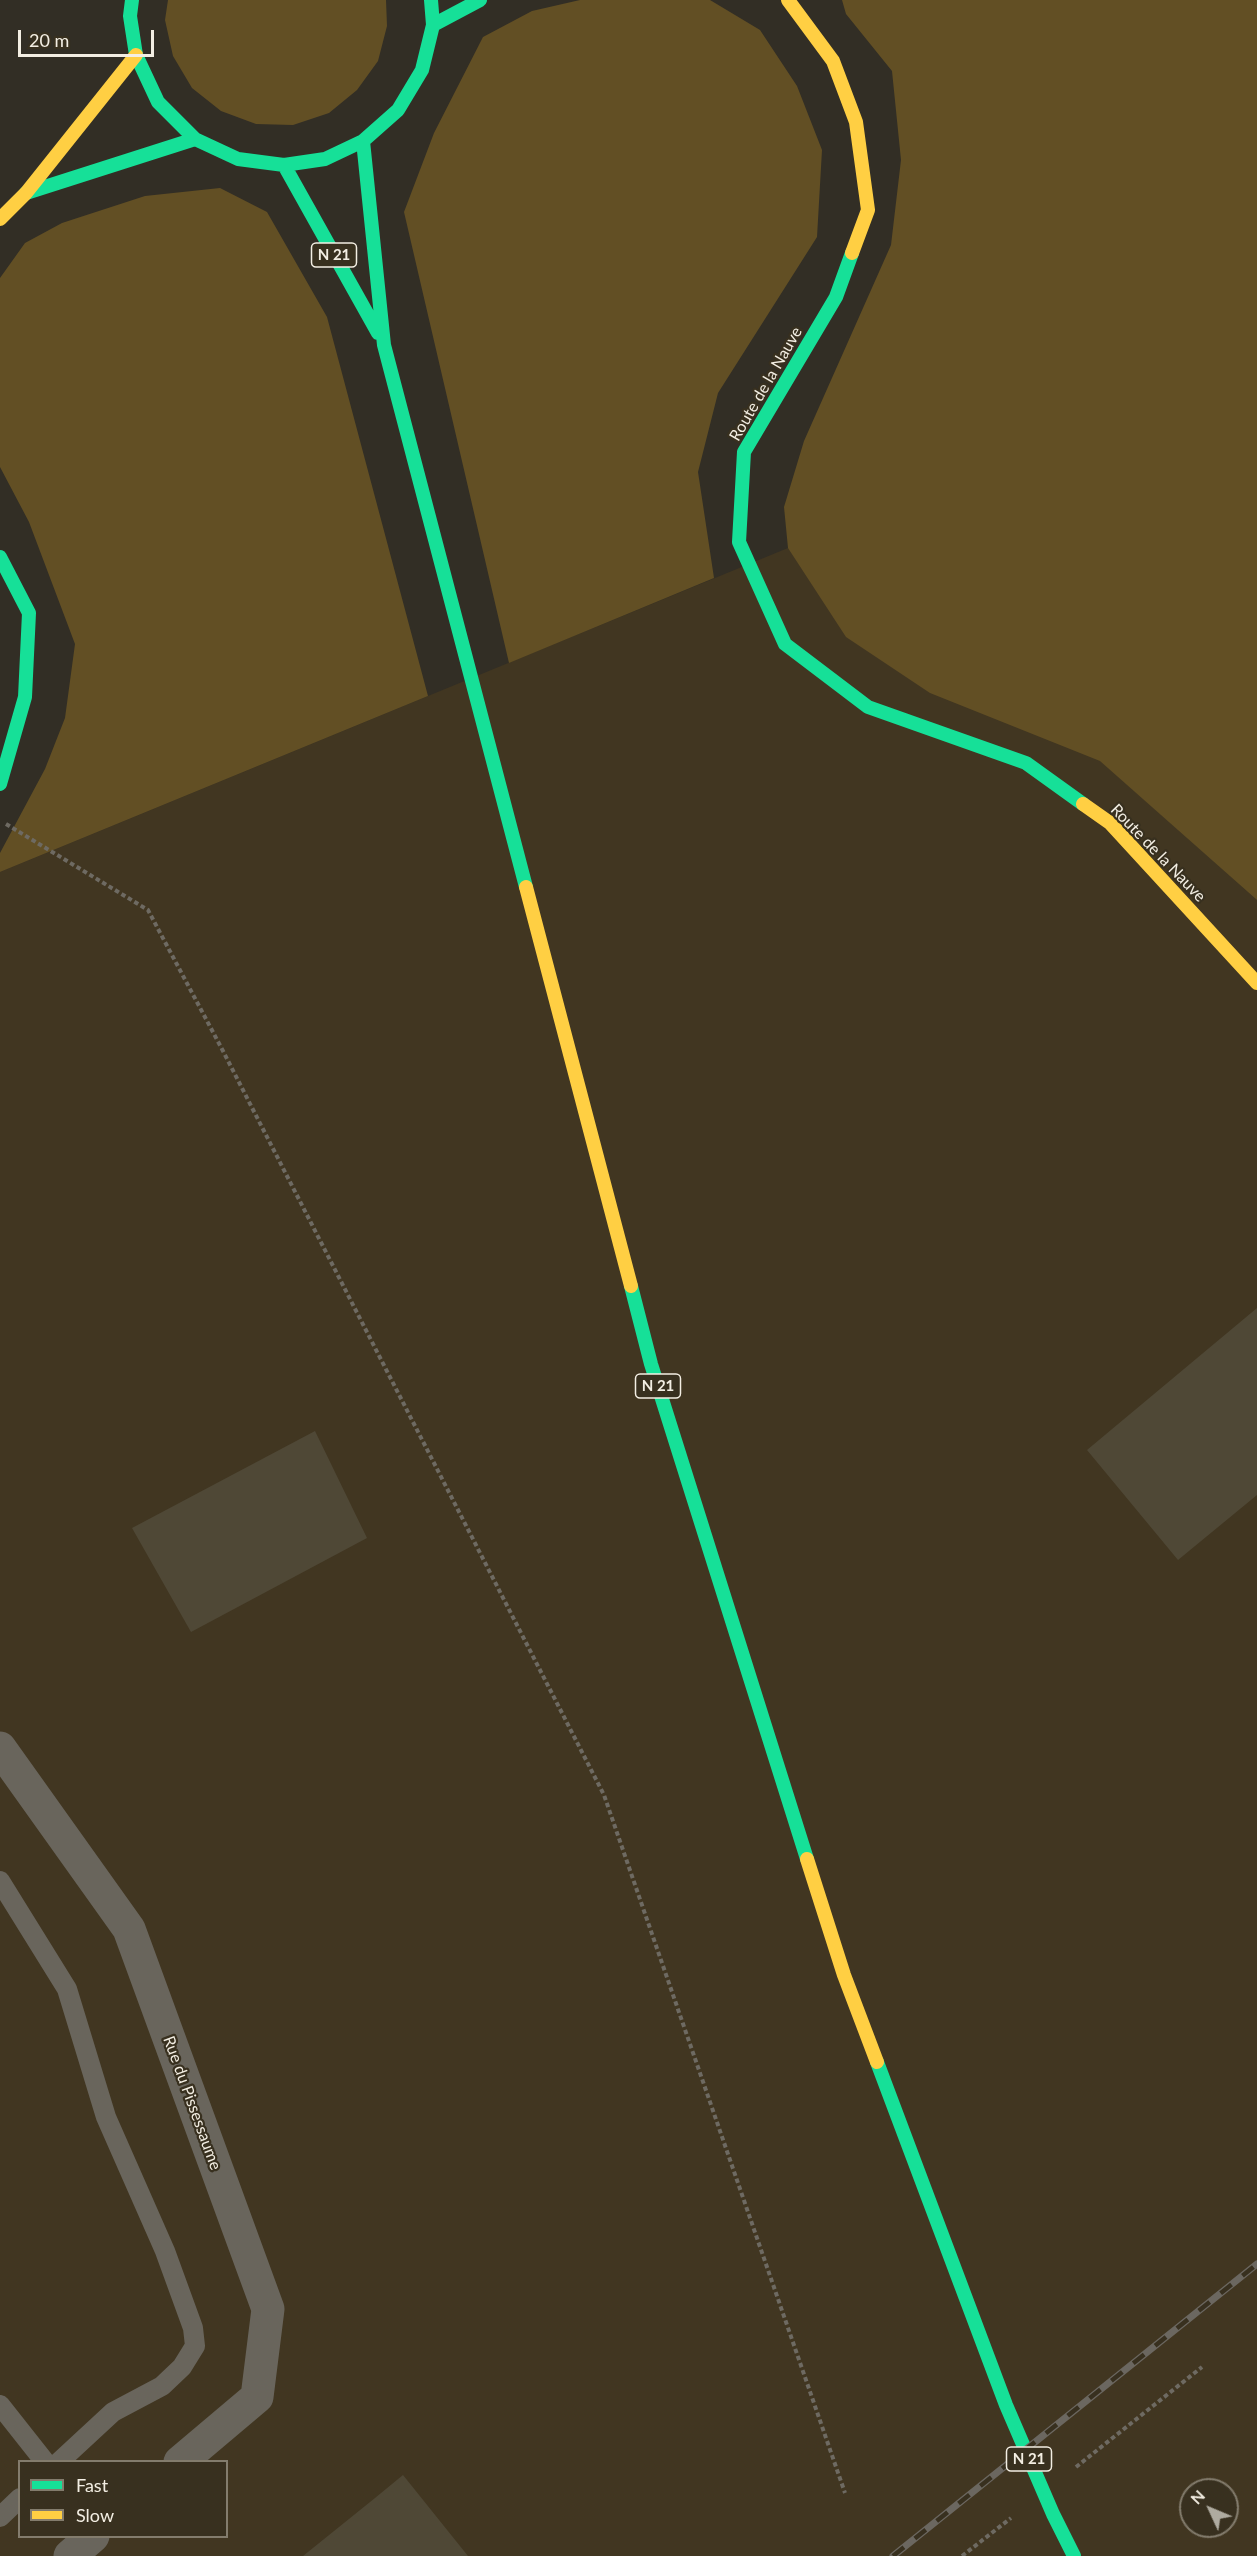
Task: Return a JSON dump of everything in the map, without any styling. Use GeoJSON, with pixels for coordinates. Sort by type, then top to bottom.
{"type":"FeatureCollection","features":[{"type":"Feature","properties":{"kind":"main road"},"geometry":{"type":"LineString","coordinates":[[132,0],[130,16],[136,55],[158,102],[195,139],[238,159],[284,165],[325,159],[363,141],[398,110],[422,70],[433,25],[431,0]]}},
{"type":"Feature","properties":{"kind":"main road"},"geometry":{"type":"LineString","coordinates":[[433,25],[480,0]]}},
{"type":"Feature","properties":{"kind":"main road","name":"Route de la Nauve"},"geometry":{"type":"LineString","coordinates":[[788,0],[832,61],[836,71],[855,122],[868,210],[836,297],[744,452],[739,542],[785,644],[868,707],[1026,763],[1110,823],[1257,983]]}},
{"type":"Feature","properties":{"kind":"main road"},"geometry":{"type":"LineString","coordinates":[[0,219],[26,193],[136,55]]}},
{"type":"Feature","properties":{"kind":"main road"},"geometry":{"type":"LineString","coordinates":[[26,193],[195,139]]}},
{"type":"Feature","properties":{"kind":"main road","name":"N 21"},"geometry":{"type":"LineString","coordinates":[[363,141],[384,345],[651,1364],[844,1975],[1006,2405],[1053,2514],[1074,2556]]}},
{"type":"Feature","properties":{"kind":"main road","name":"N 21"},"geometry":{"type":"LineString","coordinates":[[284,165],[384,345]]}},
{"type":"Feature","properties":{"kind":"main road"},"geometry":{"type":"LineString","coordinates":[[0,557],[30,613],[25,697],[0,784]]}},
{"type":"Feature","properties":{"kind":"street","name":"Rue du Pissessaume"},"geometry":{"type":"LineString","coordinates":[[0,1748],[129,1929],[268,2309],[257,2397],[182,2460]]}},
{"type":"Feature","properties":{"kind":"street"},"geometry":{"type":"LineString","coordinates":[[70,2556],[91,2538]]}},
{"type":"Feature","properties":{"kind":"lane"},"geometry":{"type":"LineString","coordinates":[[0,1881],[67,1989],[106,2117],[165,2251],[193,2328],[195,2346],[183,2367],[162,2386],[113,2412],[61,2460]]}},
{"type":"Feature","properties":{"kind":"lane"},"geometry":{"type":"LineString","coordinates":[[0,2405],[43,2460]]}},
{"type":"Feature","properties":{"kind":"lane"},"geometry":{"type":"LineString","coordinates":[[0,2517],[18,2500]]}},
{"type":"Feature","properties":{"kind":"path"},"geometry":{"type":"LineString","coordinates":[[0,820],[148,910],[229,1061],[604,1795],[845,2493]]}},
{"type":"Feature","properties":{"kind":"path"},"geometry":{"type":"LineString","coordinates":[[1073,2469],[1202,2367]]}},
{"type":"Feature","properties":{"kind":"path"},"geometry":{"type":"LineString","coordinates":[[962,2556],[1018,2512]]}},
{"type":"Feature","properties":{"kind":"shaded area"},"geometry":{"type":"Polygon","coordinates":[[[168,0],[386,0],[387,26],[378,61],[357,90],[329,113],[293,125],[256,124],[221,111],[192,88],[173,56],[165,20],[168,0]]]}},
{"type":"Feature","properties":{"kind":"shaded area"},"geometry":{"type":"Polygon","coordinates":[[[580,0],[710,0],[760,30],[797,86],[822,150],[817,237],[718,393],[698,472],[714,578],[509,663],[404,212],[434,133],[483,37],[532,11],[580,0]]]}},
{"type":"Feature","properties":{"kind":"shaded area"},"geometry":{"type":"Polygon","coordinates":[[[842,0],[1257,0],[1257,900],[1100,761],[930,693],[846,637],[788,548],[784,507],[804,441],[891,245],[901,160],[892,71],[846,14],[842,0]]]}},
{"type":"Feature","properties":{"kind":"shaded area"},"geometry":{"type":"Polygon","coordinates":[[[220,188],[267,212],[327,317],[428,696],[0,872],[0,853],[45,769],[65,718],[75,644],[29,522],[0,467],[0,278],[25,243],[62,223],[145,196],[220,188]]]}},
{"type":"Feature","properties":{"kind":"shaded area"},"geometry":{"type":"Polygon","coordinates":[[[839,527],[1257,900],[1257,2556],[0,2556],[0,872],[839,527]]]}},
{"type":"Feature","properties":{"kind":"building"},"geometry":{"type":"Polygon","coordinates":[[[1257,1308],[1257,1495],[1178,1560],[1087,1450],[1257,1308]]]}},
{"type":"Feature","properties":{"kind":"building"},"geometry":{"type":"Polygon","coordinates":[[[315,1431],[367,1538],[191,1632],[132,1528],[315,1431]]]}},
{"type":"Feature","properties":{"kind":"building"},"geometry":{"type":"Polygon","coordinates":[[[403,2475],[468,2556],[303,2556],[375,2498],[403,2475]]]}},
{"type":"Feature","properties":{"kind":"railway"},"geometry":{"type":"LineString","coordinates":[[893,2556],[1257,2264]]}},
{"type":"Feature","properties":{"kind":"traffic: fast"},"geometry":{"type":"LineString","coordinates":[[132,0],[130,16],[136,55],[158,102],[195,139],[238,159],[284,165],[325,159],[363,141],[398,110],[422,70],[433,25],[431,0]]}},
{"type":"Feature","properties":{"kind":"traffic: fast"},"geometry":{"type":"LineString","coordinates":[[433,25],[480,0]]}},
{"type":"Feature","properties":{"kind":"traffic: fast"},"geometry":{"type":"LineString","coordinates":[[26,193],[195,139]]}},
{"type":"Feature","properties":{"kind":"traffic: fast"},"geometry":{"type":"LineString","coordinates":[[363,141],[384,345],[526,887]]}},
{"type":"Feature","properties":{"kind":"traffic: fast"},"geometry":{"type":"LineString","coordinates":[[284,165],[378,333]]}},
{"type":"Feature","properties":{"kind":"traffic: fast"},"geometry":{"type":"LineString","coordinates":[[852,253],[836,297],[744,452],[739,542],[785,644],[868,707],[1026,763],[1083,804]]}},
{"type":"Feature","properties":{"kind":"traffic: fast"},"geometry":{"type":"LineString","coordinates":[[0,557],[29,613],[25,697],[0,784]]}},
{"type":"Feature","properties":{"kind":"traffic: fast"},"geometry":{"type":"LineString","coordinates":[[631,1286],[651,1364],[807,1859]]}},
{"type":"Feature","properties":{"kind":"traffic: fast"},"geometry":{"type":"LineString","coordinates":[[877,2062],[1006,2405],[1053,2514],[1074,2556]]}},
{"type":"Feature","properties":{"kind":"traffic: slow"},"geometry":{"type":"LineString","coordinates":[[788,0],[833,61],[856,122],[868,210],[852,253]]}},
{"type":"Feature","properties":{"kind":"traffic: slow"},"geometry":{"type":"LineString","coordinates":[[0,219],[26,193],[136,55]]}},
{"type":"Feature","properties":{"kind":"traffic: slow"},"geometry":{"type":"LineString","coordinates":[[1083,804],[1110,823],[1257,983]]}},
{"type":"Feature","properties":{"kind":"traffic: slow"},"geometry":{"type":"LineString","coordinates":[[526,887],[631,1286]]}},
{"type":"Feature","properties":{"kind":"traffic: slow"},"geometry":{"type":"LineString","coordinates":[[807,1859],[844,1975],[877,2062]]}}]}
